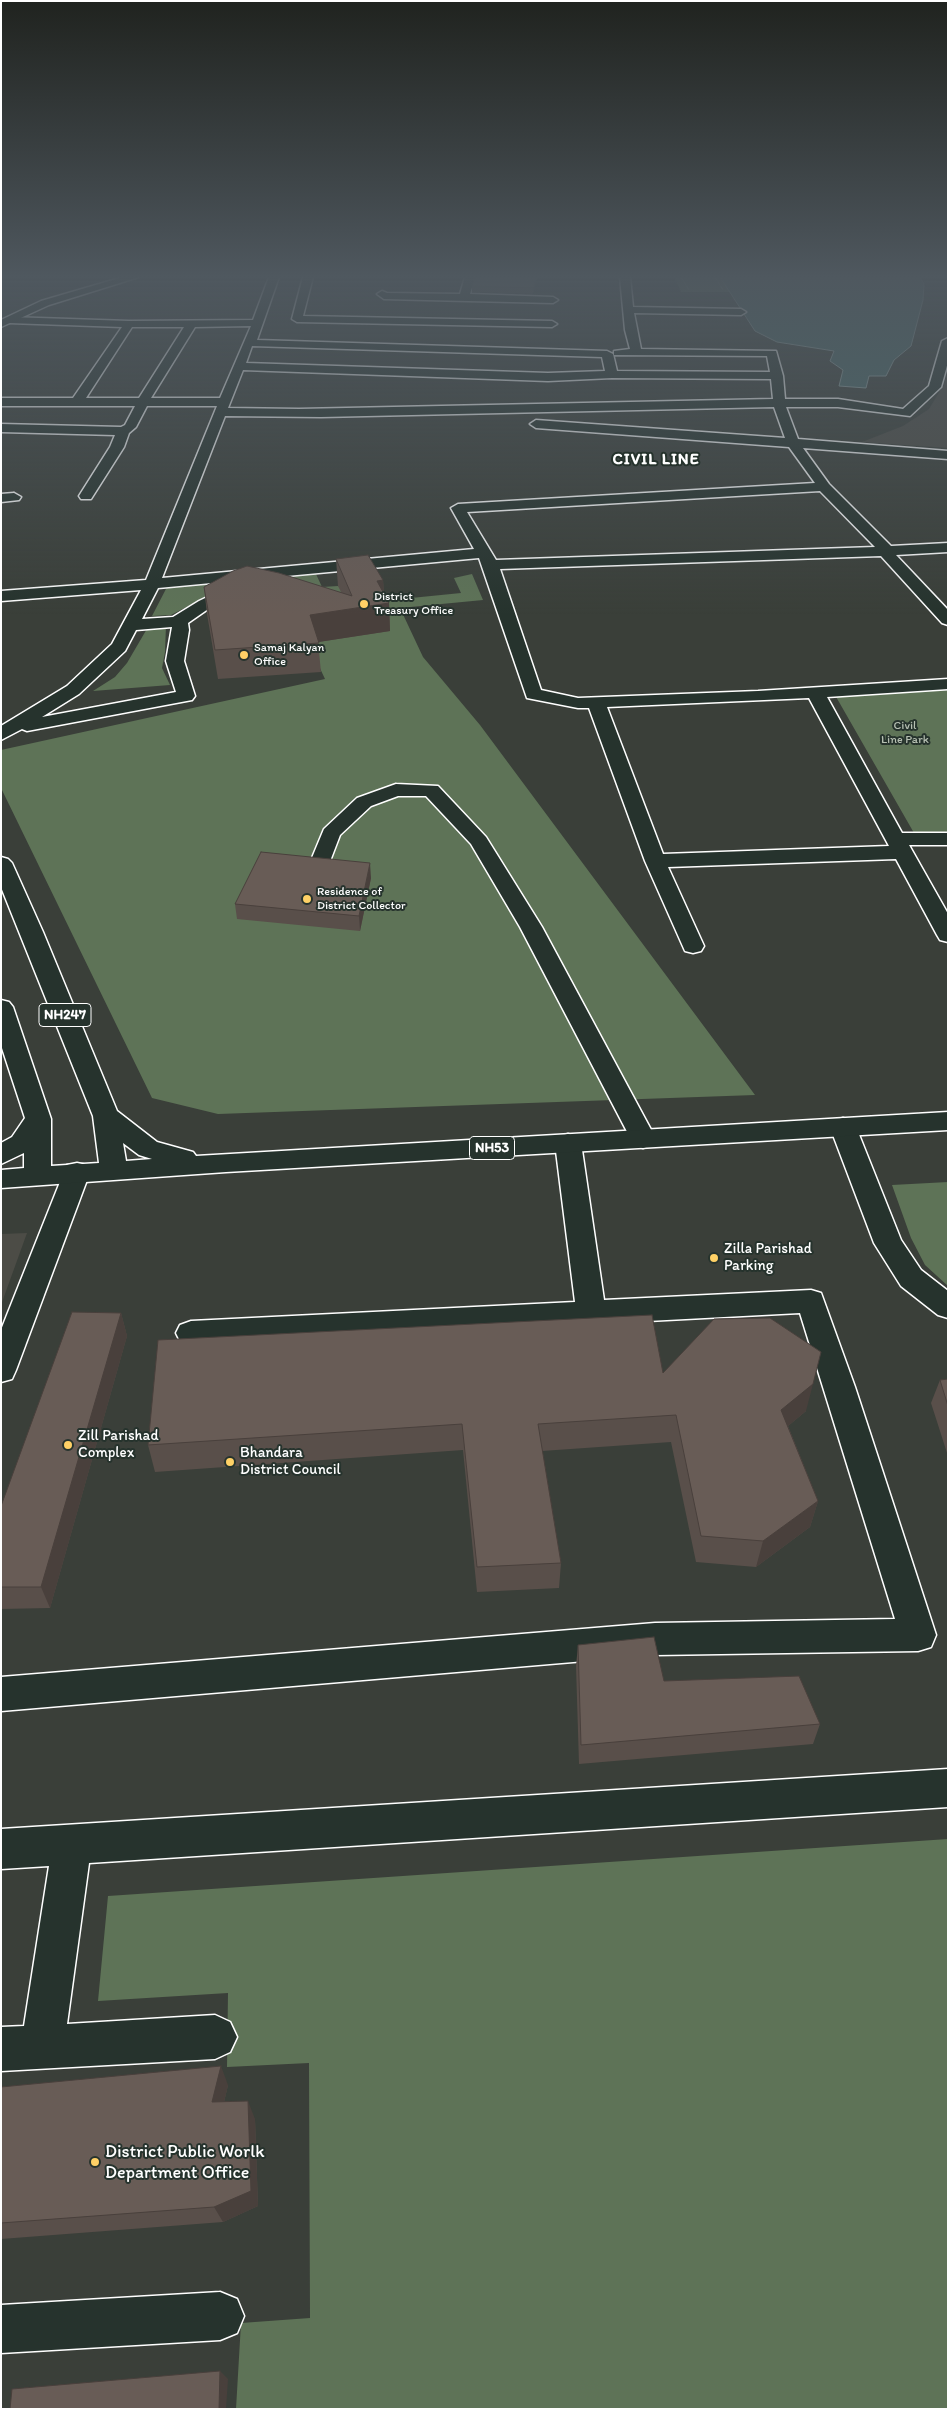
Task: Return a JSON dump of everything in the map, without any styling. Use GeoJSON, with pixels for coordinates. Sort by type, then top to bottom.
{"type":"FeatureCollection","features":[{"type":"Feature","properties":{"kind":"main road"},"geometry":{"type":"LineString","coordinates":[[77,402],[85,389]]}},
{"type":"Feature","properties":{"kind":"main road"},"geometry":{"type":"LineString","coordinates":[[1,428],[123,431],[130,427],[150,389]]}},
{"type":"Feature","properties":{"kind":"main road"},"geometry":{"type":"LineString","coordinates":[[6,731],[74,690],[120,647],[152,584],[229,389]]}},
{"type":"Feature","properties":{"kind":"main road"},"geometry":{"type":"LineString","coordinates":[[778,389],[779,404],[793,443],[824,487],[883,546],[885,551],[948,620]]}},
{"type":"Feature","properties":{"kind":"main road"},"geometry":{"type":"LineString","coordinates":[[302,412],[838,403],[906,414],[932,389]]}},
{"type":"Feature","properties":{"kind":"main road"},"geometry":{"type":"LineString","coordinates":[[1,402],[142,402],[302,412],[500,421]]}},
{"type":"Feature","properties":{"kind":"main road"},"geometry":{"type":"LineString","coordinates":[[681,406],[695,437]]}},
{"type":"Feature","properties":{"kind":"main road"},"geometry":{"type":"LineString","coordinates":[[520,423],[948,455]]}},
{"type":"Feature","properties":{"kind":"main road"},"geometry":{"type":"LineString","coordinates":[[86,496],[117,448],[123,431]]}},
{"type":"Feature","properties":{"kind":"main road"},"geometry":{"type":"LineString","coordinates":[[824,487],[458,508],[487,559],[533,694],[578,703],[948,684]]}},
{"type":"Feature","properties":{"kind":"main road"},"geometry":{"type":"LineString","coordinates":[[1,596],[152,584],[240,583],[332,567],[487,559],[885,551],[948,547]]}},
{"type":"Feature","properties":{"kind":"main road"},"geometry":{"type":"LineString","coordinates":[[332,567],[338,580],[452,568]]}},
{"type":"Feature","properties":{"kind":"main road"},"geometry":{"type":"LineString","coordinates":[[240,583],[265,588]]}},
{"type":"Feature","properties":{"kind":"main road"},"geometry":{"type":"LineString","coordinates":[[131,625],[179,622],[205,604],[230,592],[240,583]]}},
{"type":"Feature","properties":{"kind":"main road"},"geometry":{"type":"LineString","coordinates":[[6,731],[186,696],[175,661],[181,630],[179,622]]}},
{"type":"Feature","properties":{"kind":"main road"},"geometry":{"type":"LineString","coordinates":[[815,692],[948,934]]}},
{"type":"Feature","properties":{"kind":"main road"},"geometry":{"type":"LineString","coordinates":[[596,702],[656,861],[693,946]]}},
{"type":"Feature","properties":{"kind":"main road"},"geometry":{"type":"LineString","coordinates":[[320,865],[331,833],[364,802],[396,790],[431,790],[479,841],[531,927],[643,1139]]}},
{"type":"Feature","properties":{"kind":"main road"},"geometry":{"type":"LineString","coordinates":[[656,861],[899,846],[948,839]]}},
{"type":"Feature","properties":{"kind":"main road","name":"NH247"},"geometry":{"type":"LineString","coordinates":[[1,864],[32,932],[106,1116],[114,1171]]}},
{"type":"Feature","properties":{"kind":"main road"},"geometry":{"type":"LineString","coordinates":[[1,1007],[38,1119],[37,1176]]}},
{"type":"Feature","properties":{"kind":"main road"},"geometry":{"type":"LineString","coordinates":[[106,1116],[148,1149],[181,1158],[226,1163]]}},
{"type":"Feature","properties":{"kind":"main road"},"geometry":{"type":"LineString","coordinates":[[1,1155],[21,1143],[38,1119]]}},
{"type":"Feature","properties":{"kind":"main road","name":"NH53"},"geometry":{"type":"LineString","coordinates":[[1,1179],[77,1172],[948,1121]]}},
{"type":"Feature","properties":{"kind":"main road"},"geometry":{"type":"LineString","coordinates":[[843,1127],[888,1243],[911,1278],[948,1307]]}},
{"type":"Feature","properties":{"kind":"main road"},"geometry":{"type":"LineString","coordinates":[[568,1143],[590,1314]]}},
{"type":"Feature","properties":{"kind":"main road"},"geometry":{"type":"LineString","coordinates":[[1,1370],[77,1172]]}},
{"type":"Feature","properties":{"kind":"main road"},"geometry":{"type":"LineString","coordinates":[[1,1694],[655,1638],[918,1635],[811,1301],[590,1314],[191,1333]]}},
{"type":"Feature","properties":{"kind":"main road"},"geometry":{"type":"LineString","coordinates":[[1,1849],[72,1846],[948,1788]]}},
{"type":"Feature","properties":{"kind":"main road"},"geometry":{"type":"LineString","coordinates":[[42,2047],[72,1846]]}},
{"type":"Feature","properties":{"kind":"main road"},"geometry":{"type":"LineString","coordinates":[[1,2049],[215,2037]]}},
{"type":"Feature","properties":{"kind":"main road"},"geometry":{"type":"LineString","coordinates":[[1,2329],[220,2316]]}},
{"type":"Feature","properties":{"kind":"shaded area"},"geometry":{"type":"Polygon","coordinates":[[[941,389],[948,389],[948,448],[862,442],[903,426],[929,409],[941,389]]]}},
{"type":"Feature","properties":{"kind":"shaded area"},"geometry":{"type":"Polygon","coordinates":[[[27,1233],[1,1305],[1,1234],[27,1233]]]}},
{"type":"Feature","properties":{"kind":"green space"},"geometry":{"type":"Polygon","coordinates":[[[316,574],[322,587],[338,586],[381,601],[461,593],[454,578],[472,574],[483,600],[400,608],[423,657],[480,725],[755,1095],[218,1114],[152,1098],[1,788],[1,750],[325,679],[277,577],[316,574]]]}},
{"type":"Feature","properties":{"kind":"green space"},"geometry":{"type":"Polygon","coordinates":[[[230,582],[229,585],[171,615],[152,616],[167,587],[230,582]]]}},
{"type":"Feature","properties":{"kind":"green space"},"geometry":{"type":"Polygon","coordinates":[[[166,625],[165,652],[162,668],[170,685],[93,691],[115,677],[127,663],[148,627],[166,625]]]}},
{"type":"Feature","properties":{"kind":"green space","name":"Civil Line Park"},"geometry":{"type":"Polygon","coordinates":[[[948,688],[948,833],[914,833],[835,695],[948,688]]]}},
{"type":"Feature","properties":{"kind":"green space"},"geometry":{"type":"Polygon","coordinates":[[[948,1182],[948,1286],[925,1265],[911,1238],[892,1185],[948,1182]]]}},
{"type":"Feature","properties":{"kind":"green space"},"geometry":{"type":"Polygon","coordinates":[[[948,1839],[948,2409],[236,2409],[241,2323],[310,2318],[309,2063],[227,2067],[228,1993],[98,2001],[108,1896],[948,1839]]]}},
{"type":"Feature","properties":{"kind":"building"},"geometry":{"type":"Polygon","coordinates":[[[368,555],[383,580],[377,581],[389,603],[310,615],[319,643],[215,650],[204,587],[233,571],[247,566],[279,573],[352,596],[336,559],[368,555]]]}},
{"type":"Feature","properties":{"kind":"building","name":"Residence of District Collector"},"geometry":{"type":"Polygon","coordinates":[[[261,852],[370,863],[359,916],[235,904],[261,852]]]}},
{"type":"Feature","properties":{"kind":"building","name":"Zill Parishad Complex"},"geometry":{"type":"Polygon","coordinates":[[[72,1312],[121,1313],[41,1587],[1,1587],[1,1506],[72,1312]]]}},
{"type":"Feature","properties":{"kind":"building"},"geometry":{"type":"Polygon","coordinates":[[[652,1315],[663,1373],[714,1319],[770,1318],[821,1352],[813,1384],[781,1410],[818,1501],[763,1541],[701,1536],[676,1415],[538,1424],[561,1563],[477,1567],[462,1424],[148,1445],[158,1340],[652,1315]]]}},
{"type":"Feature","properties":{"kind":"building"},"geometry":{"type":"Polygon","coordinates":[[[948,1379],[948,1406],[940,1380],[948,1379]]]}},
{"type":"Feature","properties":{"kind":"building"},"geometry":{"type":"Polygon","coordinates":[[[654,1637],[664,1681],[799,1676],[820,1724],[581,1745],[578,1645],[654,1637]]]}},
{"type":"Feature","properties":{"kind":"building"},"geometry":{"type":"Polygon","coordinates":[[[221,2066],[212,2102],[248,2101],[251,2191],[214,2207],[1,2223],[1,2087],[221,2066]]]}},
{"type":"Feature","properties":{"kind":"building"},"geometry":{"type":"Polygon","coordinates":[[[220,2371],[219,2409],[10,2409],[12,2389],[220,2371]]]}},
{"type":"Feature","properties":{"kind":"place","name":"District Treasury Office"},"geometry":{"type":"Point","coordinates":[364,604]}},
{"type":"Feature","properties":{"kind":"place","name":"Samaj Kalyan Office"},"geometry":{"type":"Point","coordinates":[244,655]}},
{"type":"Feature","properties":{"kind":"place","name":"Residence of District Collector"},"geometry":{"type":"Point","coordinates":[307,899]}},
{"type":"Feature","properties":{"kind":"place","name":"Zilla Parishad Parking"},"geometry":{"type":"Point","coordinates":[714,1258]}},
{"type":"Feature","properties":{"kind":"place","name":"Zill Parishad Complex"},"geometry":{"type":"Point","coordinates":[68,1445]}},
{"type":"Feature","properties":{"kind":"place","name":"Bhandara District Council"},"geometry":{"type":"Point","coordinates":[230,1462]}},
{"type":"Feature","properties":{"kind":"place","name":"District Public Worlk Department Office"},"geometry":{"type":"Point","coordinates":[95,2162]}},
{"type":"Feature","properties":{"kind":"district","name":"CIVIL LINE"},"geometry":{"type":"Point","coordinates":[656,460]}}]}
